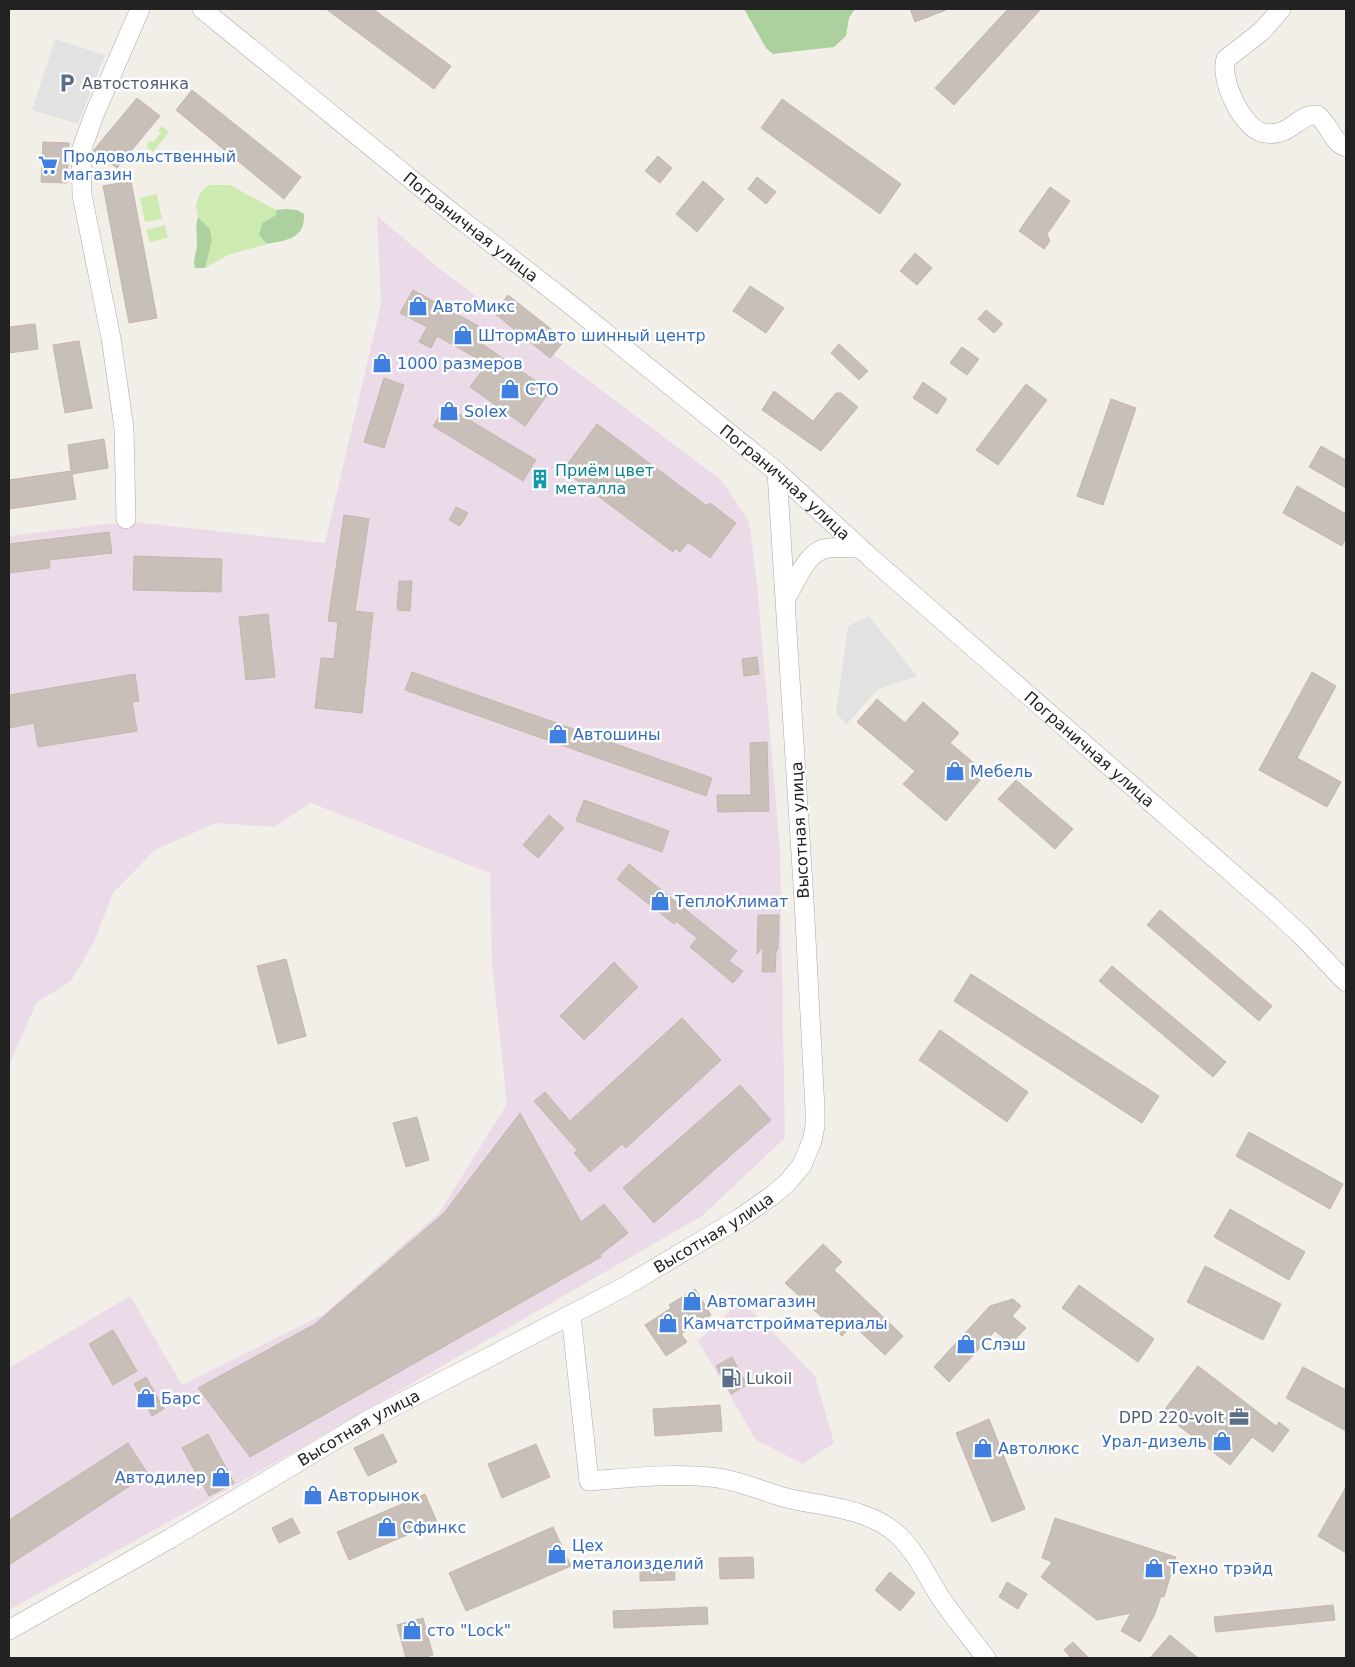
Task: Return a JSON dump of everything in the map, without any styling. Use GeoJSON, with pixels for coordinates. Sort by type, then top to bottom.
{"type":"FeatureCollection","features":[{"type":"Feature","properties":{"kind":"street"},"geometry":{"type":"LineString","coordinates":[[126,519],[124,428],[111,338],[82,196],[80,151],[140,9]]}},
{"type":"Feature","properties":{"kind":"street","name":"Пограничная улица"},"geometry":{"type":"LineString","coordinates":[[202,9],[450,212],[571,305],[777,472],[860,548],[1272,908],[1346,982]]}},
{"type":"Feature","properties":{"kind":"street"},"geometry":{"type":"LineString","coordinates":[[1281,9],[1262,30],[1229,55],[1224,64],[1225,76],[1241,115],[1253,128],[1267,134],[1286,131],[1306,116],[1317,115],[1323,120],[1335,140],[1346,147]]}},
{"type":"Feature","properties":{"kind":"street","name":"Высотная улица"},"geometry":{"type":"LineString","coordinates":[[9,1630],[171,1538],[370,1419],[571,1315],[678,1256],[773,1195],[794,1176],[804,1162],[811,1146],[815,1119],[813,1058],[777,472]]}},
{"type":"Feature","properties":{"kind":"street"},"geometry":{"type":"LineString","coordinates":[[786,598],[815,553],[829,548],[860,548]]}},
{"type":"Feature","properties":{"kind":"street"},"geometry":{"type":"LineString","coordinates":[[571,1315],[589,1481],[658,1476],[712,1477],[734,1481],[785,1497],[842,1509],[868,1517],[892,1529],[899,1536],[927,1573],[949,1609],[986,1658]]}},
{"type":"Feature","properties":{"kind":"shaded area","name":"Автостоянка"},"geometry":{"type":"Polygon","coordinates":[[[55,39],[105,55],[78,124],[32,110],[55,39]]]}},
{"type":"Feature","properties":{"kind":"shaded area"},"geometry":{"type":"Polygon","coordinates":[[[377,216],[440,269],[721,480],[749,522],[757,583],[780,851],[785,1138],[702,1216],[234,1486],[9,1610],[9,1368],[130,1296],[182,1385],[324,1314],[439,1213],[507,1104],[492,964],[490,873],[311,803],[274,827],[216,823],[155,850],[113,893],[94,942],[71,981],[37,1002],[9,1064],[9,536],[134,522],[325,543],[381,304],[377,216]]]}},
{"type":"Feature","properties":{"kind":"shaded area"},"geometry":{"type":"Polygon","coordinates":[[[869,616],[917,676],[878,689],[846,725],[836,712],[848,626],[869,616]]]}},
{"type":"Feature","properties":{"kind":"shaded area"},"geometry":{"type":"Polygon","coordinates":[[[741,1300],[815,1376],[834,1443],[803,1464],[756,1440],[698,1341],[741,1300]]]}},
{"type":"Feature","properties":{"kind":"green space"},"geometry":{"type":"Polygon","coordinates":[[[744,9],[855,9],[849,18],[846,36],[834,47],[773,54],[766,48],[744,9]]]}},
{"type":"Feature","properties":{"kind":"green space"},"geometry":{"type":"Polygon","coordinates":[[[162,126],[169,132],[153,152],[146,146],[150,141],[152,143],[161,133],[158,130],[162,126]]]}},
{"type":"Feature","properties":{"kind":"green space"},"geometry":{"type":"Polygon","coordinates":[[[209,185],[230,185],[276,210],[276,215],[262,223],[259,235],[267,244],[228,255],[205,268],[212,240],[210,229],[198,217],[196,205],[200,193],[209,185]]]}},
{"type":"Feature","properties":{"kind":"green space"},"geometry":{"type":"Polygon","coordinates":[[[157,194],[162,219],[145,222],[140,198],[157,194]]]}},
{"type":"Feature","properties":{"kind":"green space"},"geometry":{"type":"Polygon","coordinates":[[[276,210],[297,210],[304,214],[304,222],[301,229],[293,237],[267,244],[259,235],[262,223],[276,215],[276,210]]]}},
{"type":"Feature","properties":{"kind":"green space"},"geometry":{"type":"Polygon","coordinates":[[[198,217],[210,229],[212,240],[205,268],[195,268],[194,265],[198,217]]]}},
{"type":"Feature","properties":{"kind":"green space"},"geometry":{"type":"Polygon","coordinates":[[[165,225],[168,238],[150,242],[146,230],[165,225]]]}},
{"type":"Feature","properties":{"kind":"building"},"geometry":{"type":"Polygon","coordinates":[[[326,9],[373,9],[451,66],[434,89],[326,9]]]}},
{"type":"Feature","properties":{"kind":"building"},"geometry":{"type":"Polygon","coordinates":[[[910,9],[946,9],[946,10],[915,22],[910,9]]]}},
{"type":"Feature","properties":{"kind":"building"},"geometry":{"type":"Polygon","coordinates":[[[1008,9],[1041,9],[954,105],[935,88],[1008,9]]]}},
{"type":"Feature","properties":{"kind":"building"},"geometry":{"type":"Polygon","coordinates":[[[192,90],[301,177],[284,199],[176,110],[192,90]]]}},
{"type":"Feature","properties":{"kind":"building"},"geometry":{"type":"Polygon","coordinates":[[[137,98],[160,116],[117,168],[93,151],[137,98]]]}},
{"type":"Feature","properties":{"kind":"building"},"geometry":{"type":"Polygon","coordinates":[[[782,99],[901,184],[880,214],[761,128],[782,99]]]}},
{"type":"Feature","properties":{"kind":"building"},"geometry":{"type":"Polygon","coordinates":[[[43,142],[69,143],[67,183],[41,182],[43,142]]]}},
{"type":"Feature","properties":{"kind":"building"},"geometry":{"type":"Polygon","coordinates":[[[658,156],[672,168],[660,183],[645,171],[658,156]]]}},
{"type":"Feature","properties":{"kind":"building"},"geometry":{"type":"Polygon","coordinates":[[[757,177],[776,192],[766,204],[748,189],[757,177]]]}},
{"type":"Feature","properties":{"kind":"building"},"geometry":{"type":"Polygon","coordinates":[[[131,181],[157,318],[129,323],[103,186],[131,181]]]}},
{"type":"Feature","properties":{"kind":"building"},"geometry":{"type":"Polygon","coordinates":[[[703,181],[724,199],[697,232],[676,214],[703,181]]]}},
{"type":"Feature","properties":{"kind":"building"},"geometry":{"type":"Polygon","coordinates":[[[1050,187],[1070,201],[1047,234],[1050,241],[1044,249],[1019,231],[1050,187]]]}},
{"type":"Feature","properties":{"kind":"building"},"geometry":{"type":"Polygon","coordinates":[[[915,253],[932,268],[917,285],[900,271],[915,253]]]}},
{"type":"Feature","properties":{"kind":"building"},"geometry":{"type":"Polygon","coordinates":[[[750,286],[784,308],[766,333],[733,311],[750,286]]]}},
{"type":"Feature","properties":{"kind":"building"},"geometry":{"type":"Polygon","coordinates":[[[413,290],[484,329],[478,341],[550,391],[525,426],[470,387],[487,364],[437,336],[431,348],[419,342],[427,327],[400,313],[413,290]]]}},
{"type":"Feature","properties":{"kind":"building"},"geometry":{"type":"Polygon","coordinates":[[[508,295],[565,340],[550,358],[494,313],[508,295]]]}},
{"type":"Feature","properties":{"kind":"building"},"geometry":{"type":"Polygon","coordinates":[[[986,310],[1003,324],[994,333],[978,319],[986,310]]]}},
{"type":"Feature","properties":{"kind":"building"},"geometry":{"type":"Polygon","coordinates":[[[35,324],[38,349],[9,353],[9,327],[35,324]]]}},
{"type":"Feature","properties":{"kind":"building"},"geometry":{"type":"Polygon","coordinates":[[[79,341],[92,408],[65,413],[53,345],[79,341]]]}},
{"type":"Feature","properties":{"kind":"building"},"geometry":{"type":"Polygon","coordinates":[[[839,344],[868,371],[859,380],[831,353],[839,344]]]}},
{"type":"Feature","properties":{"kind":"building"},"geometry":{"type":"Polygon","coordinates":[[[962,347],[979,359],[967,375],[950,363],[962,347]]]}},
{"type":"Feature","properties":{"kind":"building"},"geometry":{"type":"Polygon","coordinates":[[[384,378],[404,385],[384,448],[364,442],[384,378]]]}},
{"type":"Feature","properties":{"kind":"building"},"geometry":{"type":"Polygon","coordinates":[[[923,382],[947,399],[937,414],[913,398],[923,382]]]}},
{"type":"Feature","properties":{"kind":"building"},"geometry":{"type":"Polygon","coordinates":[[[1026,384],[1047,400],[998,465],[976,450],[1026,384]]]}},
{"type":"Feature","properties":{"kind":"building"},"geometry":{"type":"Polygon","coordinates":[[[774,391],[813,421],[836,393],[841,393],[858,407],[821,451],[762,410],[774,391]]]}},
{"type":"Feature","properties":{"kind":"building"},"geometry":{"type":"Polygon","coordinates":[[[1111,399],[1136,408],[1103,505],[1077,496],[1111,399]]]}},
{"type":"Feature","properties":{"kind":"building"},"geometry":{"type":"Polygon","coordinates":[[[446,406],[536,460],[523,481],[433,426],[446,406]]]}},
{"type":"Feature","properties":{"kind":"building"},"geometry":{"type":"Polygon","coordinates":[[[597,424],[707,506],[710,503],[736,523],[710,558],[688,542],[680,552],[675,548],[673,552],[563,470],[597,424]]]}},
{"type":"Feature","properties":{"kind":"building"},"geometry":{"type":"Polygon","coordinates":[[[104,439],[108,468],[72,474],[76,499],[9,509],[9,480],[71,471],[68,445],[104,439]]]}},
{"type":"Feature","properties":{"kind":"building"},"geometry":{"type":"Polygon","coordinates":[[[1321,446],[1346,460],[1346,488],[1309,467],[1321,446]]]}},
{"type":"Feature","properties":{"kind":"building"},"geometry":{"type":"Polygon","coordinates":[[[1297,486],[1346,514],[1346,538],[1342,546],[1283,513],[1297,486]]]}},
{"type":"Feature","properties":{"kind":"building"},"geometry":{"type":"Polygon","coordinates":[[[456,507],[468,513],[460,526],[449,520],[456,507]]]}},
{"type":"Feature","properties":{"kind":"building"},"geometry":{"type":"Polygon","coordinates":[[[344,515],[369,519],[355,611],[373,613],[362,713],[315,708],[321,658],[334,659],[338,622],[328,621],[344,515]]]}},
{"type":"Feature","properties":{"kind":"building"},"geometry":{"type":"Polygon","coordinates":[[[109,532],[112,553],[49,560],[50,568],[9,573],[9,544],[109,532]]]}},
{"type":"Feature","properties":{"kind":"building"},"geometry":{"type":"Polygon","coordinates":[[[134,556],[222,559],[221,592],[133,590],[134,556]]]}},
{"type":"Feature","properties":{"kind":"building"},"geometry":{"type":"Polygon","coordinates":[[[399,581],[412,581],[410,611],[397,610],[399,581]]]}},
{"type":"Feature","properties":{"kind":"building"},"geometry":{"type":"Polygon","coordinates":[[[268,614],[275,677],[246,680],[239,617],[268,614]]]}},
{"type":"Feature","properties":{"kind":"building"},"geometry":{"type":"Polygon","coordinates":[[[757,657],[759,674],[744,676],[742,659],[757,657]]]}},
{"type":"Feature","properties":{"kind":"building","name":"Автошины"},"geometry":{"type":"Polygon","coordinates":[[[412,672],[712,778],[706,796],[405,690],[412,672]]]}},
{"type":"Feature","properties":{"kind":"building"},"geometry":{"type":"Polygon","coordinates":[[[1312,672],[1336,686],[1297,758],[1341,782],[1327,807],[1259,770],[1312,672]]]}},
{"type":"Feature","properties":{"kind":"building"},"geometry":{"type":"Polygon","coordinates":[[[135,674],[139,701],[132,702],[137,731],[38,747],[34,723],[9,728],[9,695],[135,674]]]}},
{"type":"Feature","properties":{"kind":"building"},"geometry":{"type":"Polygon","coordinates":[[[877,699],[905,723],[923,702],[959,733],[950,743],[986,773],[946,821],[903,784],[915,771],[857,722],[877,699]]]}},
{"type":"Feature","properties":{"kind":"building"},"geometry":{"type":"Polygon","coordinates":[[[767,742],[769,811],[718,812],[717,795],[751,795],[750,743],[767,742]]]}},
{"type":"Feature","properties":{"kind":"building"},"geometry":{"type":"Polygon","coordinates":[[[1016,780],[1073,829],[1055,849],[998,799],[1016,780]]]}},
{"type":"Feature","properties":{"kind":"building"},"geometry":{"type":"Polygon","coordinates":[[[584,800],[669,831],[662,852],[576,821],[584,800]]]}},
{"type":"Feature","properties":{"kind":"building"},"geometry":{"type":"Polygon","coordinates":[[[549,815],[564,828],[538,858],[523,845],[549,815]]]}},
{"type":"Feature","properties":{"kind":"building"},"geometry":{"type":"Polygon","coordinates":[[[629,864],[737,951],[729,961],[743,971],[733,983],[690,947],[697,938],[676,921],[674,924],[617,879],[629,864]]]}},
{"type":"Feature","properties":{"kind":"building"},"geometry":{"type":"Polygon","coordinates":[[[1160,910],[1272,1006],[1259,1021],[1147,925],[1160,910]]]}},
{"type":"Feature","properties":{"kind":"building"},"geometry":{"type":"Polygon","coordinates":[[[758,915],[779,915],[775,972],[762,972],[763,947],[757,954],[758,915]]]}},
{"type":"Feature","properties":{"kind":"building"},"geometry":{"type":"Polygon","coordinates":[[[286,959],[306,1036],[278,1044],[257,966],[286,959]]]}},
{"type":"Feature","properties":{"kind":"building"},"geometry":{"type":"Polygon","coordinates":[[[614,962],[638,987],[584,1040],[560,1016],[614,962]]]}},
{"type":"Feature","properties":{"kind":"building"},"geometry":{"type":"Polygon","coordinates":[[[1112,966],[1226,1062],[1213,1077],[1099,981],[1112,966]]]}},
{"type":"Feature","properties":{"kind":"building"},"geometry":{"type":"Polygon","coordinates":[[[971,974],[1159,1096],[1142,1123],[954,1001],[971,974]]]}},
{"type":"Feature","properties":{"kind":"building"},"geometry":{"type":"Polygon","coordinates":[[[682,1018],[721,1060],[626,1148],[622,1144],[590,1172],[574,1153],[577,1150],[534,1101],[545,1092],[570,1121],[682,1018]]]}},
{"type":"Feature","properties":{"kind":"building"},"geometry":{"type":"Polygon","coordinates":[[[940,1030],[1028,1092],[1007,1122],[919,1060],[940,1030]]]}},
{"type":"Feature","properties":{"kind":"building"},"geometry":{"type":"Polygon","coordinates":[[[740,1085],[771,1120],[654,1223],[623,1188],[740,1085]]]}},
{"type":"Feature","properties":{"kind":"building"},"geometry":{"type":"Polygon","coordinates":[[[520,1113],[581,1222],[604,1204],[628,1233],[600,1255],[601,1257],[250,1457],[198,1388],[315,1324],[444,1213],[520,1113]]]}},
{"type":"Feature","properties":{"kind":"building"},"geometry":{"type":"Polygon","coordinates":[[[417,1117],[429,1160],[406,1167],[393,1123],[417,1117]]]}},
{"type":"Feature","properties":{"kind":"building"},"geometry":{"type":"Polygon","coordinates":[[[1249,1132],[1343,1184],[1330,1209],[1236,1156],[1249,1132]]]}},
{"type":"Feature","properties":{"kind":"building"},"geometry":{"type":"Polygon","coordinates":[[[1230,1209],[1305,1252],[1289,1280],[1214,1237],[1230,1209]]]}},
{"type":"Feature","properties":{"kind":"building"},"geometry":{"type":"Polygon","coordinates":[[[823,1244],[842,1262],[834,1270],[903,1336],[885,1355],[853,1325],[842,1336],[785,1283],[823,1244]]]}},
{"type":"Feature","properties":{"kind":"building"},"geometry":{"type":"Polygon","coordinates":[[[1205,1266],[1281,1304],[1263,1340],[1187,1302],[1205,1266]]]}},
{"type":"Feature","properties":{"kind":"building"},"geometry":{"type":"Polygon","coordinates":[[[1079,1285],[1154,1339],[1138,1362],[1062,1308],[1079,1285]]]}},
{"type":"Feature","properties":{"kind":"building"},"geometry":{"type":"Polygon","coordinates":[[[695,1289],[711,1315],[681,1334],[687,1342],[666,1356],[645,1325],[671,1308],[669,1305],[695,1289]]]}},
{"type":"Feature","properties":{"kind":"building"},"geometry":{"type":"Polygon","coordinates":[[[1013,1299],[1021,1306],[1012,1316],[1026,1328],[1011,1344],[995,1331],[949,1382],[934,1367],[990,1306],[1013,1299]]]}},
{"type":"Feature","properties":{"kind":"building"},"geometry":{"type":"Polygon","coordinates":[[[113,1330],[137,1371],[113,1385],[89,1344],[113,1330]]]}},
{"type":"Feature","properties":{"kind":"building"},"geometry":{"type":"Polygon","coordinates":[[[732,1357],[747,1385],[731,1394],[716,1366],[732,1357]]]}},
{"type":"Feature","properties":{"kind":"building"},"geometry":{"type":"Polygon","coordinates":[[[1198,1366],[1276,1426],[1279,1422],[1289,1430],[1273,1452],[1252,1437],[1230,1465],[1162,1413],[1198,1366]]]}},
{"type":"Feature","properties":{"kind":"building"},"geometry":{"type":"Polygon","coordinates":[[[1303,1367],[1346,1390],[1346,1431],[1286,1398],[1303,1367]]]}},
{"type":"Feature","properties":{"kind":"building"},"geometry":{"type":"Polygon","coordinates":[[[146,1377],[164,1409],[152,1416],[134,1384],[146,1377]]]}},
{"type":"Feature","properties":{"kind":"building"},"geometry":{"type":"Polygon","coordinates":[[[720,1405],[722,1431],[655,1436],[653,1409],[720,1405]]]}},
{"type":"Feature","properties":{"kind":"building"},"geometry":{"type":"Polygon","coordinates":[[[989,1419],[1025,1509],[992,1522],[956,1433],[989,1419]]]}},
{"type":"Feature","properties":{"kind":"building"},"geometry":{"type":"Polygon","coordinates":[[[208,1434],[234,1483],[209,1496],[182,1448],[208,1434]]]}},
{"type":"Feature","properties":{"kind":"building"},"geometry":{"type":"Polygon","coordinates":[[[383,1434],[397,1462],[368,1476],[354,1448],[383,1434]]]}},
{"type":"Feature","properties":{"kind":"building"},"geometry":{"type":"Polygon","coordinates":[[[128,1443],[148,1474],[9,1565],[9,1520],[128,1443]]]}},
{"type":"Feature","properties":{"kind":"building"},"geometry":{"type":"Polygon","coordinates":[[[536,1444],[550,1477],[502,1498],[488,1464],[536,1444]]]}},
{"type":"Feature","properties":{"kind":"building"},"geometry":{"type":"Polygon","coordinates":[[[1346,1487],[1346,1553],[1318,1536],[1346,1487]]]}},
{"type":"Feature","properties":{"kind":"building"},"geometry":{"type":"Polygon","coordinates":[[[425,1494],[437,1522],[349,1560],[337,1532],[425,1494]]]}},
{"type":"Feature","properties":{"kind":"building"},"geometry":{"type":"Polygon","coordinates":[[[292,1518],[300,1533],[279,1543],[272,1528],[292,1518]]]}},
{"type":"Feature","properties":{"kind":"building"},"geometry":{"type":"Polygon","coordinates":[[[1055,1518],[1176,1557],[1164,1597],[1161,1596],[1155,1614],[1140,1642],[1121,1631],[1131,1613],[1097,1620],[1041,1577],[1052,1562],[1042,1558],[1055,1518]]]}},
{"type":"Feature","properties":{"kind":"building"},"geometry":{"type":"Polygon","coordinates":[[[553,1527],[571,1566],[466,1611],[449,1573],[553,1527]]]}},
{"type":"Feature","properties":{"kind":"building"},"geometry":{"type":"Polygon","coordinates":[[[753,1557],[754,1578],[720,1579],[719,1558],[753,1557]]]}},
{"type":"Feature","properties":{"kind":"building"},"geometry":{"type":"Polygon","coordinates":[[[674,1560],[675,1580],[640,1581],[640,1562],[674,1560]]]}},
{"type":"Feature","properties":{"kind":"building"},"geometry":{"type":"Polygon","coordinates":[[[890,1572],[915,1593],[900,1611],[875,1590],[890,1572]]]}},
{"type":"Feature","properties":{"kind":"building"},"geometry":{"type":"Polygon","coordinates":[[[1007,1582],[1027,1594],[1018,1609],[999,1597],[1007,1582]]]}},
{"type":"Feature","properties":{"kind":"building"},"geometry":{"type":"Polygon","coordinates":[[[1333,1605],[1335,1620],[1216,1632],[1214,1617],[1333,1605]]]}},
{"type":"Feature","properties":{"kind":"building"},"geometry":{"type":"Polygon","coordinates":[[[707,1607],[708,1624],[614,1628],[613,1611],[707,1607]]]}},
{"type":"Feature","properties":{"kind":"building"},"geometry":{"type":"Polygon","coordinates":[[[423,1618],[433,1655],[422,1658],[406,1658],[397,1625],[423,1618]]]}},
{"type":"Feature","properties":{"kind":"building"},"geometry":{"type":"Polygon","coordinates":[[[1170,1635],[1198,1658],[1150,1658],[1170,1635]]]}},
{"type":"Feature","properties":{"kind":"building"},"geometry":{"type":"Polygon","coordinates":[[[1073,1642],[1089,1658],[1071,1658],[1064,1650],[1073,1642]]]}},
{"type":"Feature","properties":{"kind":"place","name":"Автостоянка"},"geometry":{"type":"Point","coordinates":[67,83]}},
{"type":"Feature","properties":{"kind":"place","name":"Продовольственный магазин"},"geometry":{"type":"Point","coordinates":[48,165]}},
{"type":"Feature","properties":{"kind":"place","name":"АвтоМикс"},"geometry":{"type":"Point","coordinates":[418,306]}},
{"type":"Feature","properties":{"kind":"place","name":"ШтормАвто шинный центр"},"geometry":{"type":"Point","coordinates":[463,335]}},
{"type":"Feature","properties":{"kind":"place","name":"1000 размеров"},"geometry":{"type":"Point","coordinates":[382,363]}},
{"type":"Feature","properties":{"kind":"place","name":"СТО"},"geometry":{"type":"Point","coordinates":[510,389]}},
{"type":"Feature","properties":{"kind":"place","name":"Solex"},"geometry":{"type":"Point","coordinates":[449,411]}},
{"type":"Feature","properties":{"kind":"place","name":"Приём цвет металла"},"geometry":{"type":"Point","coordinates":[540,479]}},
{"type":"Feature","properties":{"kind":"place","name":"Автошины"},"geometry":{"type":"Point","coordinates":[558,734]}},
{"type":"Feature","properties":{"kind":"place","name":"Мебель"},"geometry":{"type":"Point","coordinates":[955,771]}},
{"type":"Feature","properties":{"kind":"place","name":"ТеплоКлимат"},"geometry":{"type":"Point","coordinates":[660,901]}},
{"type":"Feature","properties":{"kind":"place","name":"Автомагазин"},"geometry":{"type":"Point","coordinates":[692,1301]}},
{"type":"Feature","properties":{"kind":"place","name":"Камчатстройматериалы"},"geometry":{"type":"Point","coordinates":[668,1323]}},
{"type":"Feature","properties":{"kind":"place","name":"Слэш"},"geometry":{"type":"Point","coordinates":[966,1344]}},
{"type":"Feature","properties":{"kind":"place","name":"Lukoil"},"geometry":{"type":"Point","coordinates":[731,1378]}},
{"type":"Feature","properties":{"kind":"place","name":"Барс"},"geometry":{"type":"Point","coordinates":[146,1398]}},
{"type":"Feature","properties":{"kind":"place","name":"DPD 220-volt"},"geometry":{"type":"Point","coordinates":[1239,1417]}},
{"type":"Feature","properties":{"kind":"place","name":"Урал-дизель"},"geometry":{"type":"Point","coordinates":[1222,1441]}},
{"type":"Feature","properties":{"kind":"place","name":"Автолюкс"},"geometry":{"type":"Point","coordinates":[983,1448]}},
{"type":"Feature","properties":{"kind":"place","name":"Автодилер"},"geometry":{"type":"Point","coordinates":[221,1477]}},
{"type":"Feature","properties":{"kind":"place","name":"Авторынок"},"geometry":{"type":"Point","coordinates":[313,1495]}},
{"type":"Feature","properties":{"kind":"place","name":"Сфинкс"},"geometry":{"type":"Point","coordinates":[387,1527]}},
{"type":"Feature","properties":{"kind":"place","name":"Цех металоизделий"},"geometry":{"type":"Point","coordinates":[557,1554]}},
{"type":"Feature","properties":{"kind":"place","name":"Техно трэйд"},"geometry":{"type":"Point","coordinates":[1154,1568]}},
{"type":"Feature","properties":{"kind":"place","name":"сто \"Lock\""},"geometry":{"type":"Point","coordinates":[412,1630]}}]}
